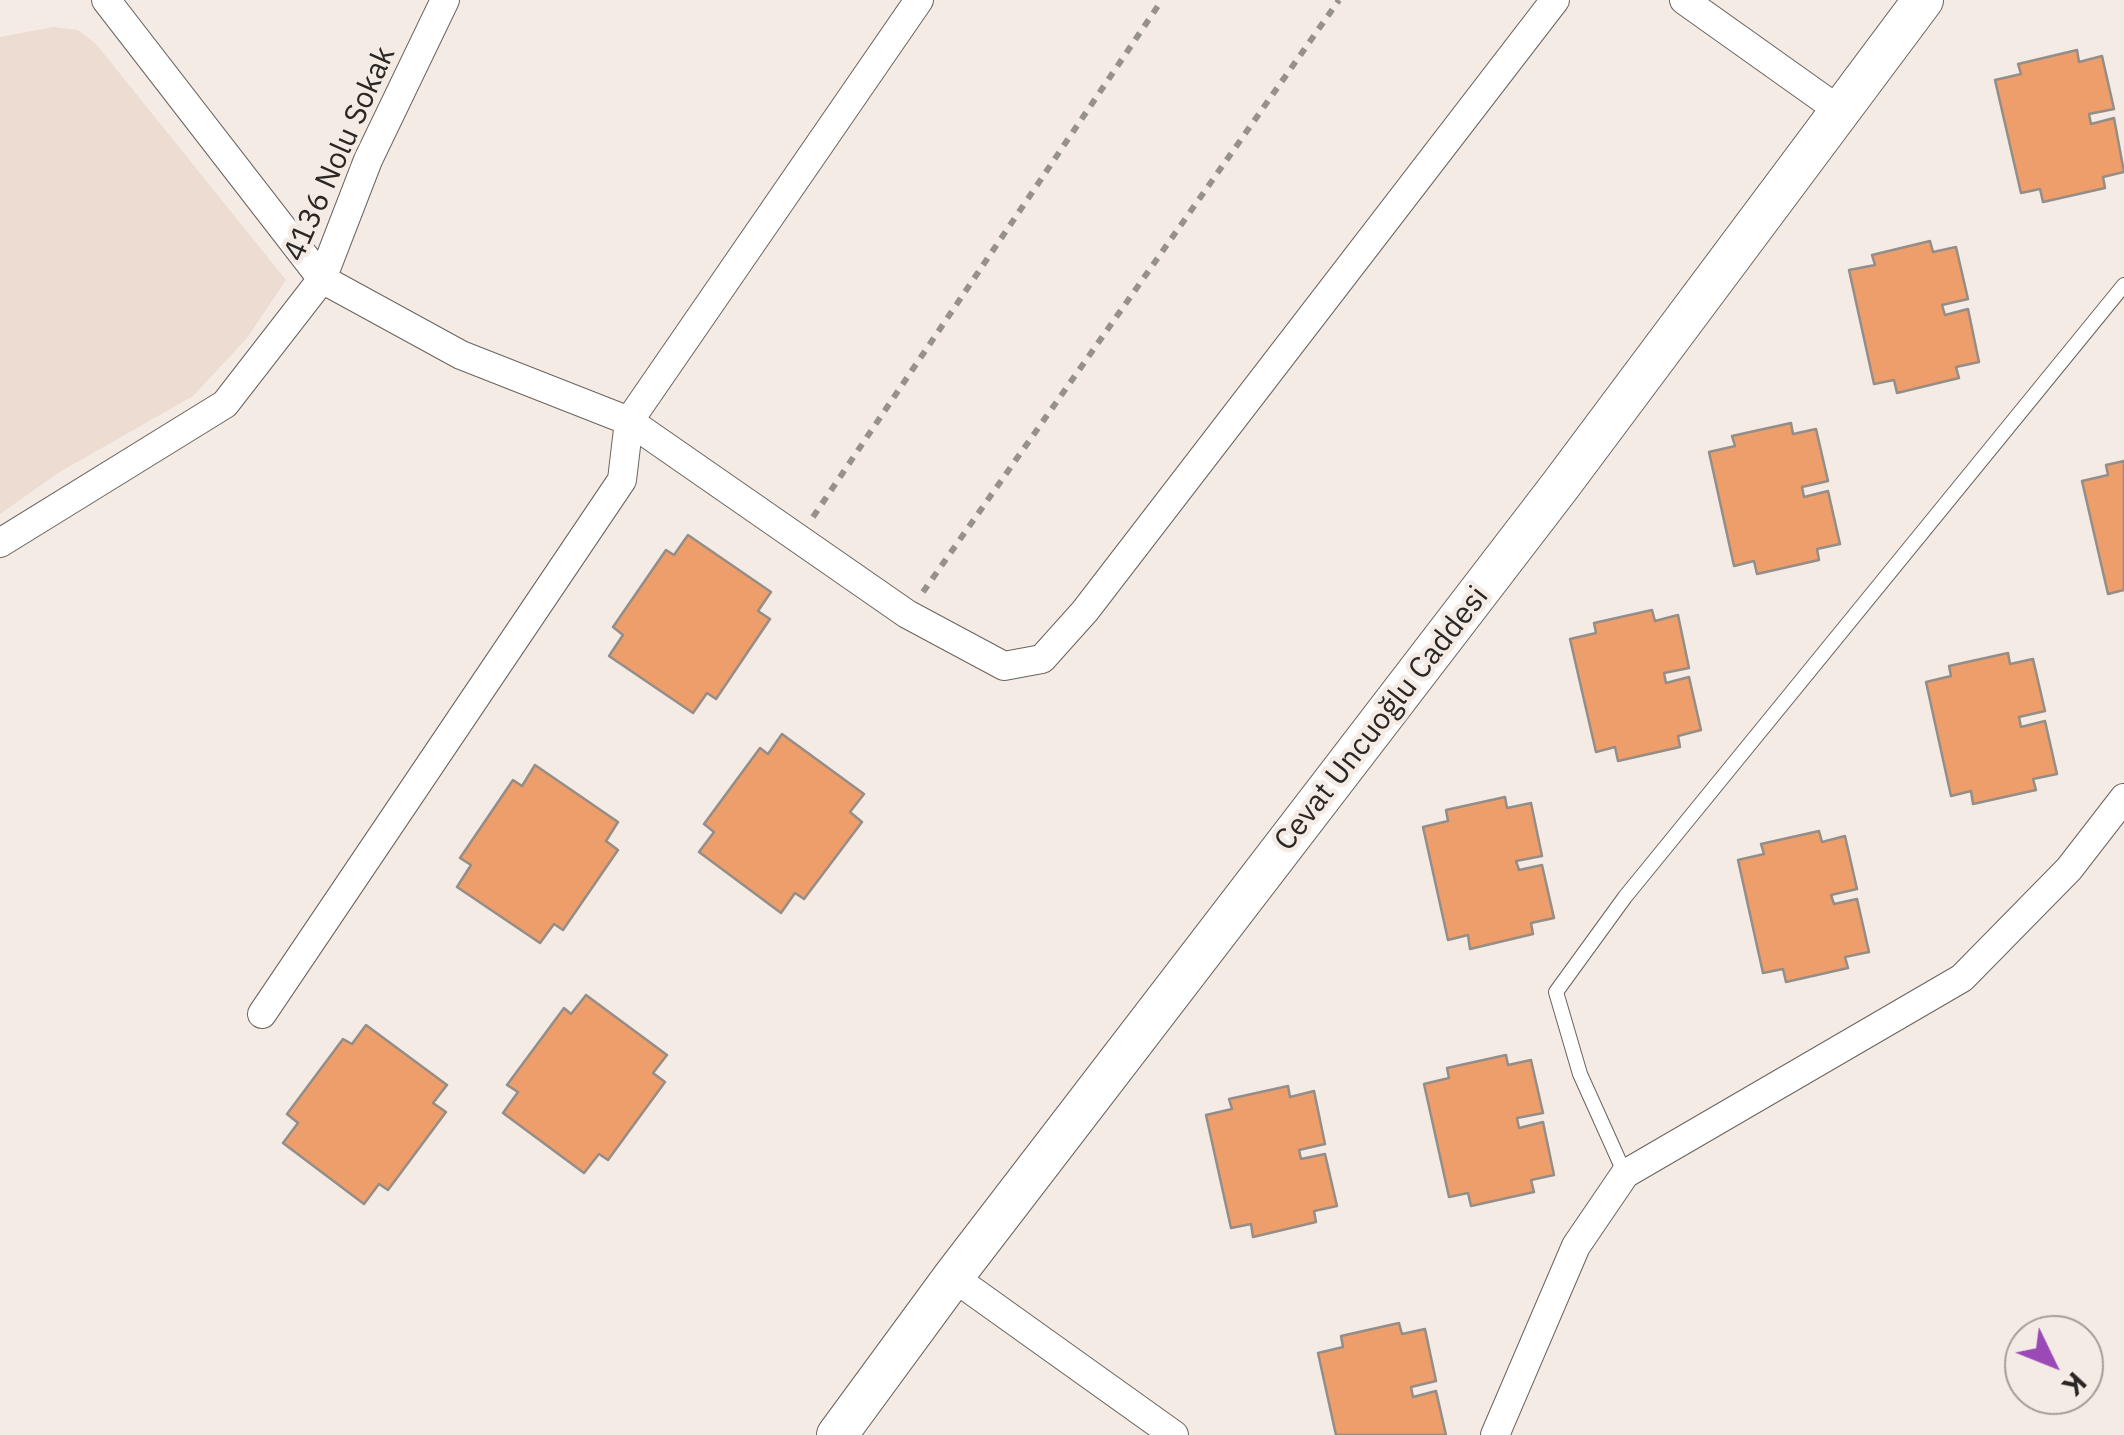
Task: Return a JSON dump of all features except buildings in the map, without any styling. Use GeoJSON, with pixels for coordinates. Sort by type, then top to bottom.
{"type":"FeatureCollection","features":[{"type":"Feature","properties":{"kind":"street"},"geometry":{"type":"LineString","coordinates":[[106,0],[322,280],[461,355],[629,421],[907,614],[1004,666],[1042,659],[1085,612],[1555,0]]}},
{"type":"Feature","properties":{"kind":"street","name":"4136 Nolu Sokak"},"geometry":{"type":"LineString","coordinates":[[0,543],[225,404],[322,280],[368,160],[445,0]]}},
{"type":"Feature","properties":{"kind":"street"},"geometry":{"type":"LineString","coordinates":[[262,1014],[622,480],[629,421],[919,0]]}},
{"type":"Feature","properties":{"kind":"street"},"geometry":{"type":"LineString","coordinates":[[1684,0],[1840,111]]}},
{"type":"Feature","properties":{"kind":"street","name":"Cevat Uncuoğlu Caddesi"},"geometry":{"type":"LineString","coordinates":[[837,1435],[953,1277],[1560,486],[1922,0]]}},
{"type":"Feature","properties":{"kind":"street"},"geometry":{"type":"LineString","coordinates":[[1495,1435],[1576,1246],[1625,1174],[1962,978],[2069,869],[2124,798]]}},
{"type":"Feature","properties":{"kind":"street"},"geometry":{"type":"LineString","coordinates":[[953,1277],[1174,1435]]}},
{"type":"Feature","properties":{"kind":"lane"},"geometry":{"type":"LineString","coordinates":[[1625,1174],[1580,1074],[1556,992],[1625,897],[2124,285]]}},
{"type":"Feature","properties":{"kind":"path"},"geometry":{"type":"LineString","coordinates":[[798,540],[1162,0]]}},
{"type":"Feature","properties":{"kind":"path"},"geometry":{"type":"LineString","coordinates":[[907,614],[1339,0]]}},
{"type":"Feature","properties":{"kind":"shaded area"},"geometry":{"type":"Polygon","coordinates":[[[53,27],[78,30],[96,44],[286,280],[247,338],[193,396],[58,473],[0,514],[0,37],[53,27]]]}}]}
